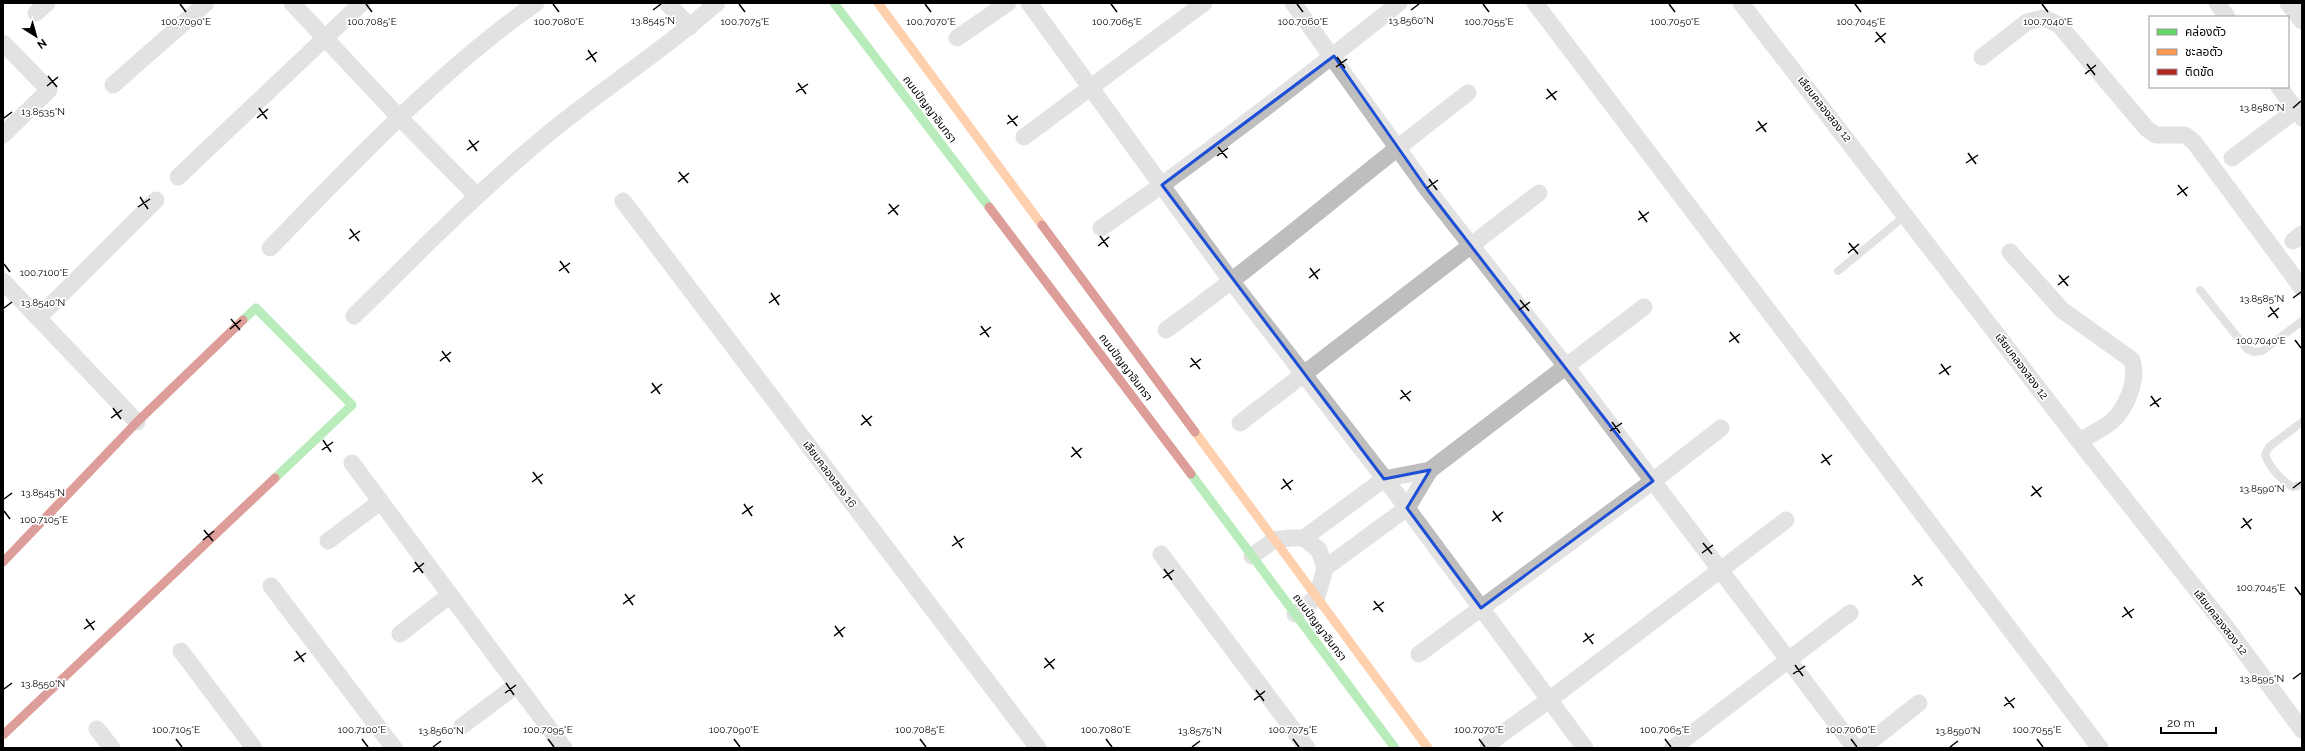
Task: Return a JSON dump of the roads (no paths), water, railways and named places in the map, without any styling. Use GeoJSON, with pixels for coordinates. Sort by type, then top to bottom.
{"type":"FeatureCollection","features":[{"type":"Feature","properties":{"kind":"street"},"geometry":{"type":"LineString","coordinates":[[113,85],[206,3]]}},
{"type":"Feature","properties":{"kind":"street"},"geometry":{"type":"LineString","coordinates":[[292,3],[399,117],[477,196]]}},
{"type":"Feature","properties":{"kind":"street"},"geometry":{"type":"LineString","coordinates":[[178,177],[362,3]]}},
{"type":"Feature","properties":{"kind":"street"},"geometry":{"type":"LineString","coordinates":[[270,248],[399,117],[478,46],[536,3]]}},
{"type":"Feature","properties":{"kind":"street"},"geometry":{"type":"LineString","coordinates":[[667,3],[690,27]]}},
{"type":"Feature","properties":{"kind":"street"},"geometry":{"type":"LineString","coordinates":[[354,316],[477,196],[543,138],[615,81],[690,27],[717,3]]}},
{"type":"Feature","properties":{"kind":"street","name":"ถนนปัญญาอินทรา"},"geometry":{"type":"LineString","coordinates":[[834,3],[1252,556],[1395,748]]}},
{"type":"Feature","properties":{"kind":"street","name":"ถนนปัญญาอินทรา"},"geometry":{"type":"LineString","coordinates":[[878,3],[1428,748]]}},
{"type":"Feature","properties":{"kind":"street"},"geometry":{"type":"LineString","coordinates":[[958,38],[1008,3]]}},
{"type":"Feature","properties":{"kind":"street"},"geometry":{"type":"LineString","coordinates":[[1029,3],[1232,282],[1406,508],[1585,748]]}},
{"type":"Feature","properties":{"kind":"street"},"geometry":{"type":"LineString","coordinates":[[1024,137],[1204,3]]}},
{"type":"Feature","properties":{"kind":"street"},"geometry":{"type":"LineString","coordinates":[[1293,3],[1334,56],[1397,146],[1472,246],[1565,365],[1855,748]]}},
{"type":"Feature","properties":{"kind":"street"},"geometry":{"type":"LineString","coordinates":[[1101,228],[1162,185],[1334,56],[1399,3]]}},
{"type":"Feature","properties":{"kind":"street"},"geometry":{"type":"LineString","coordinates":[[1535,3],[2100,748]]}},
{"type":"Feature","properties":{"kind":"street","name":"เลียบคลองสอง 12"},"geometry":{"type":"LineString","coordinates":[[1741,3],[2079,442],[2226,627],[2302,730]]}},
{"type":"Feature","properties":{"kind":"street"},"geometry":{"type":"LineString","coordinates":[[2217,3],[2226,16]]}},
{"type":"Feature","properties":{"kind":"street"},"geometry":{"type":"LineString","coordinates":[[2288,3],[2302,21]]}},
{"type":"Feature","properties":{"kind":"street"},"geometry":{"type":"LineString","coordinates":[[1982,57],[2027,22],[2044,18],[2059,25],[2147,129],[2156,135],[2185,135],[2194,142],[2302,288]]}},
{"type":"Feature","properties":{"kind":"street"},"geometry":{"type":"LineString","coordinates":[[3,43],[49,90],[3,135]]}},
{"type":"Feature","properties":{"kind":"street"},"geometry":{"type":"LineString","coordinates":[[2232,158],[2299,114],[2280,88]]}},
{"type":"Feature","properties":{"kind":"street"},"geometry":{"type":"LineString","coordinates":[[1166,330],[1232,282],[1397,146],[1468,93]]}},
{"type":"Feature","properties":{"kind":"street"},"geometry":{"type":"LineString","coordinates":[[1240,423],[1539,193]]}},
{"type":"Feature","properties":{"kind":"street"},"geometry":{"type":"LineString","coordinates":[[38,318],[156,200]]}},
{"type":"Feature","properties":{"kind":"street","name":"เลียบคลองสอง 16"},"geometry":{"type":"LineString","coordinates":[[623,201],[1038,748]]}},
{"type":"Feature","properties":{"kind":"street"},"geometry":{"type":"LineString","coordinates":[[2010,252],[2062,310],[2132,360],[2135,371],[2126,403],[2112,421],[2079,442]]}},
{"type":"Feature","properties":{"kind":"street"},"geometry":{"type":"LineString","coordinates":[[3,281],[137,422]]}},
{"type":"Feature","properties":{"kind":"street"},"geometry":{"type":"LineString","coordinates":[[1325,568],[1406,508],[1430,470],[1565,365],[1644,307]]}},
{"type":"Feature","properties":{"kind":"street"},"geometry":{"type":"LineString","coordinates":[[3,562],[137,422],[256,308],[352,404],[3,735]]}},
{"type":"Feature","properties":{"kind":"street"},"geometry":{"type":"LineString","coordinates":[[1419,654],[1653,481],[1720,428]]}},
{"type":"Feature","properties":{"kind":"street"},"geometry":{"type":"LineString","coordinates":[[352,463],[564,748]]}},
{"type":"Feature","properties":{"kind":"street"},"geometry":{"type":"LineString","coordinates":[[1252,556],[1274,540],[1304,538],[1384,479],[1430,470]]}},
{"type":"Feature","properties":{"kind":"street"},"geometry":{"type":"LineString","coordinates":[[328,541],[380,502]]}},
{"type":"Feature","properties":{"kind":"street"},"geometry":{"type":"LineString","coordinates":[[1488,744],[1549,700],[1786,520]]}},
{"type":"Feature","properties":{"kind":"street"},"geometry":{"type":"LineString","coordinates":[[1295,614],[1317,597],[1325,568],[1320,550],[1304,538]]}},
{"type":"Feature","properties":{"kind":"street"},"geometry":{"type":"LineString","coordinates":[[1161,554],[1307,748]]}},
{"type":"Feature","properties":{"kind":"street"},"geometry":{"type":"LineString","coordinates":[[271,586],[394,748]]}},
{"type":"Feature","properties":{"kind":"street"},"geometry":{"type":"LineString","coordinates":[[400,634],[450,595]]}},
{"type":"Feature","properties":{"kind":"street"},"geometry":{"type":"LineString","coordinates":[[1673,748],[1850,613]]}},
{"type":"Feature","properties":{"kind":"street"},"geometry":{"type":"LineString","coordinates":[[181,651],[254,748]]}},
{"type":"Feature","properties":{"kind":"street"},"geometry":{"type":"LineString","coordinates":[[462,726],[517,685]]}},
{"type":"Feature","properties":{"kind":"street"},"geometry":{"type":"LineString","coordinates":[[1862,748],[1918,703]]}},
{"type":"Feature","properties":{"kind":"street"},"geometry":{"type":"LineString","coordinates":[[97,729],[112,748]]}},
{"type":"Feature","properties":{"kind":"lane"},"geometry":{"type":"LineString","coordinates":[[1838,271],[1906,216]]}},
{"type":"Feature","properties":{"kind":"lane"},"geometry":{"type":"LineString","coordinates":[[2200,290],[2247,349],[2254,352],[2262,351],[2302,321]]}},
{"type":"Feature","properties":{"kind":"lane"},"geometry":{"type":"LineString","coordinates":[[2302,422],[2270,447],[2265,455],[2268,462],[2285,482],[2293,486],[2302,485]]}}]}
